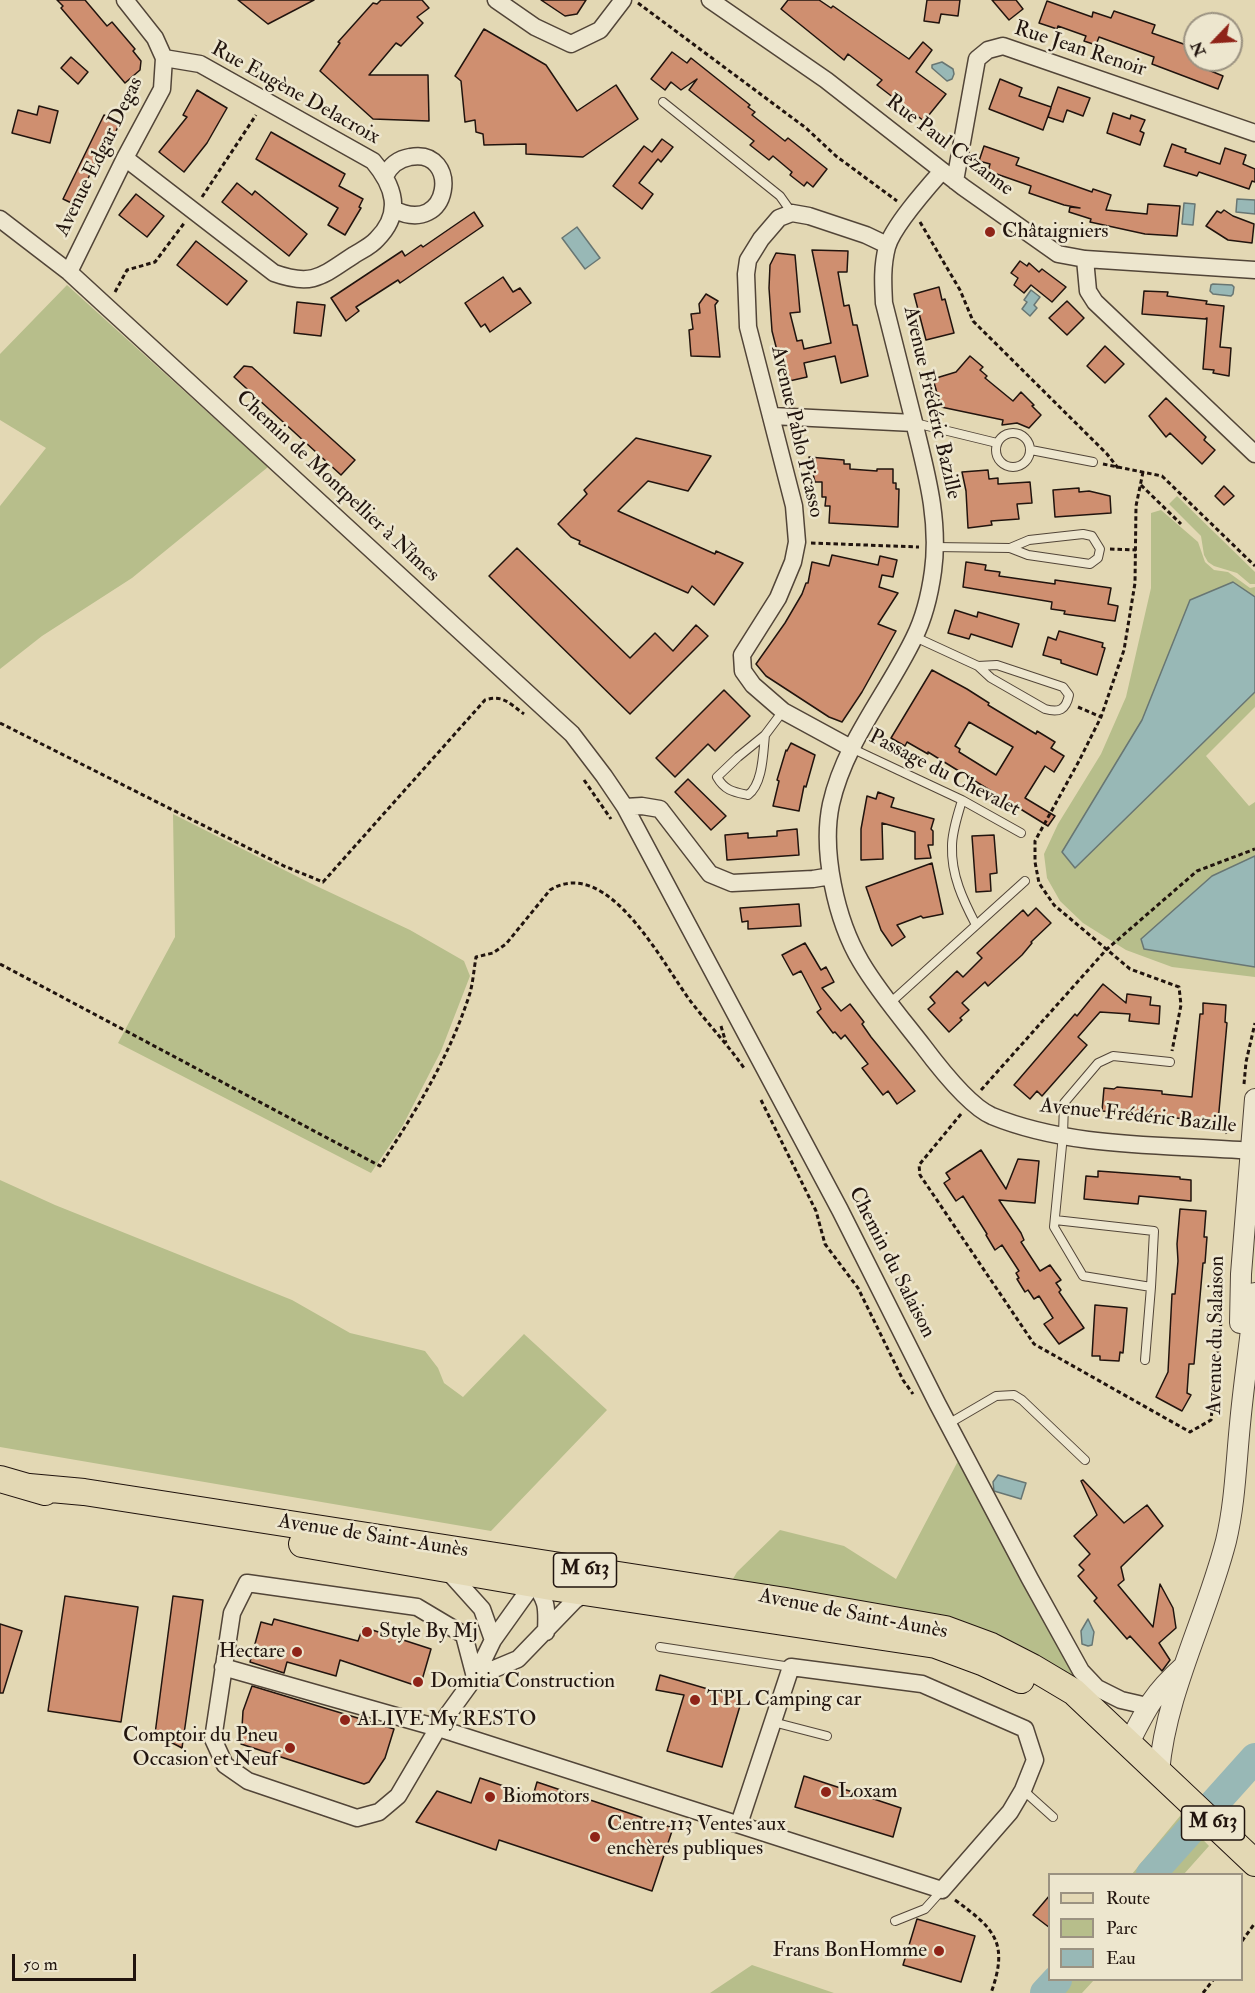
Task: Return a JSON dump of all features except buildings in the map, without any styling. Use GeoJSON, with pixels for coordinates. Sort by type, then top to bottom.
{"type":"FeatureCollection","features":[{"type":"Feature","properties":{"kind":"main road","name":"Avenue de Saint-Aunès"},"geometry":{"type":"LineString","coordinates":[[0,1479],[29,1486],[85,1506],[446,1569],[541,1574],[819,1606],[945,1629],[991,1646],[1074,1692],[1121,1737]]}},
{"type":"Feature","properties":{"kind":"main road","name":"Avenue de Saint-Aunès"},"geometry":{"type":"LineString","coordinates":[[29,1486],[84,1492],[514,1559],[541,1574],[587,1592],[936,1645],[1026,1682],[1065,1704],[1084,1718],[1121,1737]]}},
{"type":"Feature","properties":{"kind":"main road","name":"M 613"},"geometry":{"type":"LineString","coordinates":[[1121,1737],[1255,1863]]}},
{"type":"Feature","properties":{"kind":"street","name":"Avenue Edgar Degas"},"geometry":{"type":"LineString","coordinates":[[69,272],[162,89],[164,58],[155,38],[125,0]]}},
{"type":"Feature","properties":{"kind":"street"},"geometry":{"type":"LineString","coordinates":[[496,0],[535,27],[571,44],[600,30],[623,0]]}},
{"type":"Feature","properties":{"kind":"street","name":"Rue Paul Cézanne"},"geometry":{"type":"LineString","coordinates":[[710,0],[826,80],[948,176],[1058,254],[1084,259],[1255,270]]}},
{"type":"Feature","properties":{"kind":"street","name":"Rue Jean Renoir"},"geometry":{"type":"LineString","coordinates":[[948,176],[977,59],[988,50],[1003,46],[1255,133]]}},
{"type":"Feature","properties":{"kind":"street","name":"Rue Eugène Delacroix"},"geometry":{"type":"LineString","coordinates":[[164,58],[200,64],[373,161],[385,176],[390,187],[393,209]]}},
{"type":"Feature","properties":{"kind":"street"},"geometry":{"type":"LineString","coordinates":[[125,158],[274,273],[291,279],[311,279],[322,276],[376,241],[387,228],[393,209],[402,214],[416,215],[431,210],[441,200],[444,179],[440,169],[431,160],[420,156],[407,157],[396,162],[385,176]]}},
{"type":"Feature","properties":{"kind":"street","name":"Avenue Frédéric Bazille"},"geometry":{"type":"LineString","coordinates":[[948,176],[909,211],[887,245],[882,275],[884,303],[935,512],[933,573],[915,637],[851,748],[831,804],[828,828],[831,876],[843,922],[860,961],[890,1003],[937,1065],[988,1114],[1035,1131],[1098,1140],[1253,1151]]}},
{"type":"Feature","properties":{"kind":"street"},"geometry":{"type":"LineString","coordinates":[[792,213],[866,235],[887,245]]}},
{"type":"Feature","properties":{"kind":"street","name":"Avenue Pablo Picasso"},"geometry":{"type":"LineString","coordinates":[[792,213],[779,218],[761,239],[748,260],[746,274],[748,327],[794,506],[797,542],[794,562],[778,598],[742,655],[743,671],[753,685],[783,711],[851,748]]}},
{"type":"Feature","properties":{"kind":"street","name":"Chemin de Montpellier à Nîmes"},"geometry":{"type":"LineString","coordinates":[[0,219],[69,272],[572,734],[624,807]]}},
{"type":"Feature","properties":{"kind":"street"},"geometry":{"type":"LineString","coordinates":[[1084,259],[1088,291],[1095,302],[1255,454]]}},
{"type":"Feature","properties":{"kind":"street"},"geometry":{"type":"LineString","coordinates":[[772,416],[914,423]]}},
{"type":"Feature","properties":{"kind":"street"},"geometry":{"type":"LineString","coordinates":[[624,807],[642,806],[660,809],[710,874],[732,883],[831,876]]}},
{"type":"Feature","properties":{"kind":"street","name":"Chemin du Salaison"},"geometry":{"type":"LineString","coordinates":[[624,807],[840,1210],[937,1403],[1081,1671],[1097,1688],[1121,1700],[1147,1706]]}},
{"type":"Feature","properties":{"kind":"street","name":"Avenue du Salaison"},"geometry":{"type":"LineString","coordinates":[[1239,1425],[1241,1274],[1253,1151],[1255,1099]]}},
{"type":"Feature","properties":{"kind":"street","name":"Avenue du Salaison"},"geometry":{"type":"LineString","coordinates":[[1239,1425],[1255,1293]]}},
{"type":"Feature","properties":{"kind":"street"},"geometry":{"type":"LineString","coordinates":[[1164,1777],[1160,1752],[1169,1711],[1220,1566],[1231,1517],[1239,1425]]}},
{"type":"Feature","properties":{"kind":"street"},"geometry":{"type":"LineString","coordinates":[[446,1569],[482,1609],[493,1640]]}},
{"type":"Feature","properties":{"kind":"street"},"geometry":{"type":"LineString","coordinates":[[541,1574],[540,1592],[547,1606],[546,1632]]}},
{"type":"Feature","properties":{"kind":"street"},"geometry":{"type":"LineString","coordinates":[[475,1677],[464,1635],[417,1608],[247,1583],[232,1613],[213,1739],[225,1765],[248,1781],[357,1818],[379,1812],[398,1796],[438,1728],[475,1677],[493,1640],[541,1574]]}},
{"type":"Feature","properties":{"kind":"street"},"geometry":{"type":"LineString","coordinates":[[475,1677],[518,1659],[575,1600],[587,1592]]}},
{"type":"Feature","properties":{"kind":"street"},"geometry":{"type":"LineString","coordinates":[[1121,1737],[1161,1687],[1186,1664]]}},
{"type":"Feature","properties":{"kind":"street"},"geometry":{"type":"LineString","coordinates":[[223,1667],[438,1728],[942,1890],[1010,1812],[1023,1791],[1035,1760],[1025,1729],[922,1684],[791,1667],[739,1824]]}},
{"type":"Feature","properties":{"kind":"street"},"geometry":{"type":"LineString","coordinates":[[1147,1706],[1169,1711]]}},
{"type":"Feature","properties":{"kind":"lane"},"geometry":{"type":"LineString","coordinates":[[663,102],[780,196],[792,213]]}},
{"type":"Feature","properties":{"kind":"lane"},"geometry":{"type":"LineString","coordinates":[[914,423],[997,443]]}},
{"type":"Feature","properties":{"kind":"lane"},"geometry":{"type":"LineString","coordinates":[[1016,433],[1027,439],[1031,450],[1028,460],[1018,467],[1007,467],[996,454],[997,443],[1005,435],[1016,433]]}},
{"type":"Feature","properties":{"kind":"lane"},"geometry":{"type":"LineString","coordinates":[[1031,450],[1093,462]]}},
{"type":"Feature","properties":{"kind":"lane"},"geometry":{"type":"LineString","coordinates":[[934,547],[1010,548],[1028,555],[1090,564],[1098,558],[1100,549],[1092,536],[1083,534],[1029,540],[1010,548]]}},
{"type":"Feature","properties":{"kind":"lane"},"geometry":{"type":"LineString","coordinates":[[915,637],[978,666],[991,678],[1045,709],[1055,712],[1062,709],[1067,702],[1069,695],[1063,687],[1049,681],[997,665],[978,666]]}},
{"type":"Feature","properties":{"kind":"lane"},"geometry":{"type":"LineString","coordinates":[[765,735],[763,757],[755,790],[748,795],[730,792],[722,786],[717,777],[765,735],[783,711]]}},
{"type":"Feature","properties":{"kind":"lane","name":"Passage du Chevalet"},"geometry":{"type":"LineString","coordinates":[[851,748],[962,800],[1021,833]]}},
{"type":"Feature","properties":{"kind":"lane"},"geometry":{"type":"LineString","coordinates":[[962,800],[952,845],[954,872],[963,902],[976,925]]}},
{"type":"Feature","properties":{"kind":"lane"},"geometry":{"type":"LineString","coordinates":[[890,1003],[1025,881]]}},
{"type":"Feature","properties":{"kind":"lane"},"geometry":{"type":"LineString","coordinates":[[1150,1287],[1083,1276],[1054,1227],[1064,1103],[1098,1063],[1113,1056],[1170,1062]]}},
{"type":"Feature","properties":{"kind":"lane"},"geometry":{"type":"LineString","coordinates":[[1055,1220],[1154,1231],[1146,1360]]}},
{"type":"Feature","properties":{"kind":"lane"},"geometry":{"type":"LineString","coordinates":[[948,1424],[996,1396],[1014,1395],[1085,1460]]}},
{"type":"Feature","properties":{"kind":"lane"},"geometry":{"type":"LineString","coordinates":[[660,1647],[791,1667]]}},
{"type":"Feature","properties":{"kind":"lane"},"geometry":{"type":"LineString","coordinates":[[773,1722],[828,1736]]}},
{"type":"Feature","properties":{"kind":"lane"},"geometry":{"type":"LineString","coordinates":[[1023,1791],[1053,1817]]}},
{"type":"Feature","properties":{"kind":"lane"},"geometry":{"type":"LineString","coordinates":[[895,1921],[925,1909],[942,1890]]}},
{"type":"Feature","properties":{"kind":"path"},"geometry":{"type":"LineString","coordinates":[[634,0],[806,128],[836,156],[901,204]]}},
{"type":"Feature","properties":{"kind":"path"},"geometry":{"type":"LineString","coordinates":[[917,217],[960,290],[973,321],[1107,454],[1118,468],[1162,476],[1255,566]]}},
{"type":"Feature","properties":{"kind":"path"},"geometry":{"type":"LineString","coordinates":[[1143,472],[1136,506],[1135,584],[1124,650],[1101,717],[1035,841],[1035,862],[1039,883],[1054,905],[1062,912],[1130,969],[1179,987],[1181,1005],[1170,1062]]}},
{"type":"Feature","properties":{"kind":"path"},"geometry":{"type":"LineString","coordinates":[[1141,485],[1181,524]]}},
{"type":"Feature","properties":{"kind":"path"},"geometry":{"type":"LineString","coordinates":[[797,542],[934,547]]}},
{"type":"Feature","properties":{"kind":"path"},"geometry":{"type":"LineString","coordinates":[[1100,549],[1136,550]]}},
{"type":"Feature","properties":{"kind":"path"},"geometry":{"type":"LineString","coordinates":[[0,723],[284,866],[323,882],[485,700],[495,697],[506,700],[528,718]]}},
{"type":"Feature","properties":{"kind":"path"},"geometry":{"type":"LineString","coordinates":[[1067,702],[1101,717]]}},
{"type":"Feature","properties":{"kind":"path"},"geometry":{"type":"LineString","coordinates":[[582,777],[615,825]]}},
{"type":"Feature","properties":{"kind":"path"},"geometry":{"type":"LineString","coordinates":[[0,964],[380,1166],[424,1098],[452,1042],[470,991],[476,957],[493,953],[506,944],[550,890],[558,885],[574,882],[605,893],[621,906],[691,1002],[745,1069]]}},
{"type":"Feature","properties":{"kind":"path"},"geometry":{"type":"LineString","coordinates":[[718,1018],[727,1044]]}},
{"type":"Feature","properties":{"kind":"path"},"geometry":{"type":"LineString","coordinates":[[759,1095],[816,1211],[825,1244],[858,1288],[903,1380],[914,1396],[930,1404],[937,1403]]}},
{"type":"Feature","properties":{"kind":"path"},"geometry":{"type":"LineString","coordinates":[[942,1890],[967,1908],[993,1933],[999,1950],[991,1993]]}},
{"type":"Feature","properties":{"kind":"path"},"geometry":{"type":"LineString","coordinates":[[1243,1940],[1255,1923]]}},
{"type":"Feature","properties":{"kind":"path"},"geometry":{"type":"LineString","coordinates":[[1203,1993],[1212,1981]]}},
{"type":"Feature","properties":{"kind":"green space"},"geometry":{"type":"Polygon","coordinates":[[[67,285],[268,467],[132,578],[42,636],[0,669],[0,506],[46,448],[0,420],[0,354],[67,285]]]}},
{"type":"Feature","properties":{"kind":"green space"},"geometry":{"type":"Polygon","coordinates":[[[1177,496],[1255,572],[1255,584],[1250,584],[1237,573],[1208,562],[1204,555],[1201,536],[1169,504],[1177,496]]]}},
{"type":"Feature","properties":{"kind":"green space"},"geometry":{"type":"Polygon","coordinates":[[[1161,510],[1198,542],[1205,562],[1214,570],[1228,572],[1250,588],[1255,587],[1255,707],[1206,756],[1249,806],[1255,802],[1255,977],[1172,967],[1126,950],[1083,923],[1060,901],[1047,878],[1044,854],[1058,824],[1101,754],[1126,697],[1151,588],[1151,513],[1161,510]]]}},
{"type":"Feature","properties":{"kind":"green space"},"geometry":{"type":"Polygon","coordinates":[[[173,814],[410,930],[464,961],[470,976],[441,1051],[402,1127],[371,1173],[118,1043],[175,937],[173,814]]]}},
{"type":"Feature","properties":{"kind":"green space"},"geometry":{"type":"Polygon","coordinates":[[[0,1180],[55,1205],[292,1300],[350,1333],[425,1351],[438,1368],[444,1383],[463,1397],[524,1334],[607,1410],[491,1531],[0,1447],[0,1180]]]}},
{"type":"Feature","properties":{"kind":"green space"},"geometry":{"type":"Polygon","coordinates":[[[958,1461],[1080,1685],[730,1584],[737,1572],[780,1530],[844,1546],[896,1579],[958,1461]]]}},
{"type":"Feature","properties":{"kind":"green space"},"geometry":{"type":"Polygon","coordinates":[[[1180,1816],[1209,1846],[1185,1873],[1133,1873],[1180,1816]]]}},
{"type":"Feature","properties":{"kind":"green space"},"geometry":{"type":"Polygon","coordinates":[[[752,1965],[834,1993],[710,1993],[752,1965]]]}},
{"type":"Feature","properties":{"kind":"green space"},"geometry":{"type":"Polygon","coordinates":[[[1048,1972],[1048,1981],[1093,1981],[1082,1993],[1031,1993],[1048,1972]]]}},
{"type":"Feature","properties":{"kind":"water"},"geometry":{"type":"Polygon","coordinates":[[[942,62],[953,69],[952,79],[947,81],[932,68],[932,65],[942,62]]]}},
{"type":"Feature","properties":{"kind":"water"},"geometry":{"type":"Polygon","coordinates":[[[1237,199],[1255,200],[1255,214],[1236,212],[1237,199]]]}},
{"type":"Feature","properties":{"kind":"water"},"geometry":{"type":"Polygon","coordinates":[[[1184,203],[1195,204],[1193,225],[1182,224],[1184,203]]]}},
{"type":"Feature","properties":{"kind":"water"},"geometry":{"type":"Polygon","coordinates":[[[577,227],[600,258],[585,269],[562,238],[577,227]]]}},
{"type":"Feature","properties":{"kind":"water"},"geometry":{"type":"Polygon","coordinates":[[[1213,284],[1232,285],[1233,294],[1231,296],[1213,294],[1210,291],[1213,284]]]}},
{"type":"Feature","properties":{"kind":"water"},"geometry":{"type":"Polygon","coordinates":[[[1031,290],[1040,297],[1034,305],[1037,308],[1030,316],[1022,309],[1027,302],[1024,300],[1031,290]]]}},
{"type":"Feature","properties":{"kind":"water"},"geometry":{"type":"Polygon","coordinates":[[[1233,582],[1255,597],[1255,692],[1075,868],[1062,852],[1142,720],[1190,600],[1233,582]]]}},
{"type":"Feature","properties":{"kind":"water"},"geometry":{"type":"Polygon","coordinates":[[[1255,856],[1255,967],[1144,949],[1141,939],[1212,876],[1255,856]]]}},
{"type":"Feature","properties":{"kind":"water"},"geometry":{"type":"Polygon","coordinates":[[[998,1475],[1026,1483],[1021,1499],[994,1491],[993,1482],[998,1475]]]}},
{"type":"Feature","properties":{"kind":"water"},"geometry":{"type":"Polygon","coordinates":[[[1088,1619],[1094,1632],[1092,1645],[1088,1646],[1082,1644],[1081,1631],[1088,1619]]]}},
{"type":"Feature","properties":{"kind":"waterway"},"geometry":{"type":"LineString","coordinates":[[1152,1873],[1255,1758]]}},
{"type":"Feature","properties":{"kind":"waterway"},"geometry":{"type":"LineString","coordinates":[[1045,1993],[1056,1981]]}},
{"type":"Feature","properties":{"kind":"place","name":"Châtaigniers"},"geometry":{"type":"Point","coordinates":[990,232]}},
{"type":"Feature","properties":{"kind":"place","name":"Style By Mj"},"geometry":{"type":"Point","coordinates":[367,1632]}},
{"type":"Feature","properties":{"kind":"place","name":"Hectare"},"geometry":{"type":"Point","coordinates":[297,1652]}},
{"type":"Feature","properties":{"kind":"place","name":"Domitia Construction"},"geometry":{"type":"Point","coordinates":[418,1682]}},
{"type":"Feature","properties":{"kind":"place","name":"TPL Camping car"},"geometry":{"type":"Point","coordinates":[695,1700]}},
{"type":"Feature","properties":{"kind":"place","name":"ALIVE My RESTO"},"geometry":{"type":"Point","coordinates":[345,1720]}},
{"type":"Feature","properties":{"kind":"place","name":"Comptoir du Pneu Occasion et Neuf"},"geometry":{"type":"Point","coordinates":[290,1748]}},
{"type":"Feature","properties":{"kind":"place","name":"Loxam"},"geometry":{"type":"Point","coordinates":[826,1792]}},
{"type":"Feature","properties":{"kind":"place","name":"Biomotors"},"geometry":{"type":"Point","coordinates":[490,1797]}},
{"type":"Feature","properties":{"kind":"place","name":"Centre 113 Ventes aux enchères publiques"},"geometry":{"type":"Point","coordinates":[595,1837]}},
{"type":"Feature","properties":{"kind":"place","name":"Frans BonHomme"},"geometry":{"type":"Point","coordinates":[939,1951]}}]}
